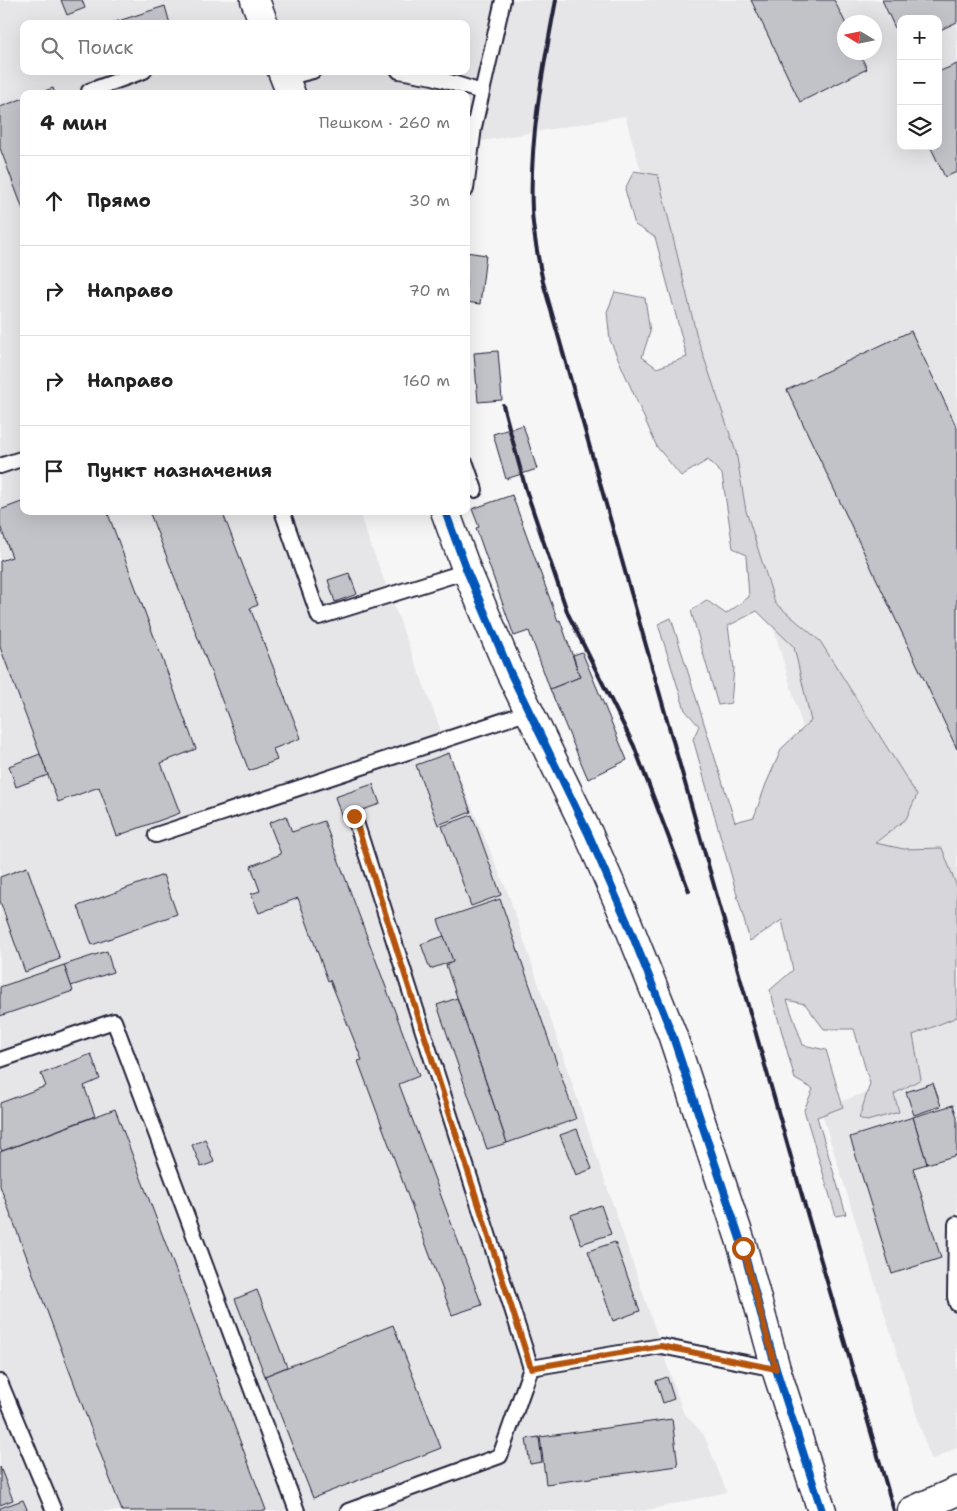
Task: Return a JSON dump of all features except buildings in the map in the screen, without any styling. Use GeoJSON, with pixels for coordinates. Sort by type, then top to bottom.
{"type":"FeatureCollection","features":[{"type":"Feature","properties":{"kind":"street"},"geometry":{"type":"LineString","coordinates":[[446,515],[467,571],[510,672],[588,833],[628,924],[672,1034],[743,1248],[776,1369],[822,1511]]}},
{"type":"Feature","properties":{"kind":"street"},"geometry":{"type":"LineString","coordinates":[[912,1511],[957,1491]]}},
{"type":"Feature","properties":{"kind":"lane"},"geometry":{"type":"LineString","coordinates":[[470,158],[474,127],[503,0]]}},
{"type":"Feature","properties":{"kind":"lane"},"geometry":{"type":"LineString","coordinates":[[92,90],[133,75]]}},
{"type":"Feature","properties":{"kind":"lane"},"geometry":{"type":"LineString","coordinates":[[286,81],[302,75]]}},
{"type":"Feature","properties":{"kind":"lane"},"geometry":{"type":"LineString","coordinates":[[418,75],[482,92]]}},
{"type":"Feature","properties":{"kind":"lane"},"geometry":{"type":"LineString","coordinates":[[0,466],[20,459]]}},
{"type":"Feature","properties":{"kind":"lane"},"geometry":{"type":"LineString","coordinates":[[470,476],[475,490]]}},
{"type":"Feature","properties":{"kind":"lane"},"geometry":{"type":"LineString","coordinates":[[283,515],[319,617],[467,571]]}},
{"type":"Feature","properties":{"kind":"lane"},"geometry":{"type":"LineString","coordinates":[[156,835],[529,712]]}},
{"type":"Feature","properties":{"kind":"lane"},"geometry":{"type":"LineString","coordinates":[[348,1511],[500,1456],[531,1368],[354,816]]}},
{"type":"Feature","properties":{"kind":"lane"},"geometry":{"type":"LineString","coordinates":[[0,1060],[114,1021],[297,1511]]}},
{"type":"Feature","properties":{"kind":"lane"},"geometry":{"type":"LineString","coordinates":[[956,1224],[955,1297],[957,1304]]}},
{"type":"Feature","properties":{"kind":"lane"},"geometry":{"type":"LineString","coordinates":[[531,1368],[661,1346],[776,1369]]}},
{"type":"Feature","properties":{"kind":"lane"},"geometry":{"type":"LineString","coordinates":[[0,1382],[54,1511]]}},
{"type":"Feature","properties":{"kind":"shaded area"},"geometry":{"type":"Polygon","coordinates":[[[0,0],[957,0],[957,1447],[931,1461],[820,1108],[905,1080],[625,116],[483,141],[470,134],[470,90],[20,90],[20,515],[360,515],[451,757],[509,896],[683,1412],[704,1435],[727,1492],[643,1511],[0,1511],[0,0]]]}},
{"type":"Feature","properties":{"kind":"shaded area"},"geometry":{"type":"Polygon","coordinates":[[[634,171],[658,175],[697,337],[736,452],[746,511],[775,603],[820,641],[917,795],[906,819],[875,843],[904,849],[942,848],[957,887],[957,1017],[913,1035],[921,1079],[894,1094],[899,1112],[867,1121],[859,1118],[870,1084],[854,1029],[824,1029],[805,1004],[787,1000],[803,1045],[826,1050],[843,1107],[817,1117],[846,1214],[836,1216],[804,1110],[813,1089],[795,1079],[770,990],[793,970],[782,920],[750,941],[693,739],[699,726],[685,710],[658,624],[671,618],[735,822],[754,817],[782,748],[811,721],[794,647],[757,611],[728,626],[734,668],[731,703],[718,705],[691,611],[706,600],[726,614],[749,597],[746,555],[733,548],[722,474],[708,460],[681,476],[657,447],[610,340],[607,312],[615,292],[645,298],[650,332],[642,357],[657,368],[687,357],[655,237],[635,225],[625,189],[634,171]]]}},
{"type":"Feature","properties":{"kind":"railway"},"geometry":{"type":"LineString","coordinates":[[556,0],[538,104],[533,157],[533,219],[543,282],[798,1182],[894,1511]]}},
{"type":"Feature","properties":{"kind":"railway"},"geometry":{"type":"LineString","coordinates":[[503,405],[526,490],[568,614],[634,746],[689,891]]}},
{"type":"Feature","properties":{"kind":"cycle path"},"geometry":{"type":"LineString","coordinates":[[446,515],[467,571],[510,672],[588,833],[628,924],[672,1034],[743,1248],[776,1369],[822,1511]]}},
{"type":"Feature","properties":{"kind":"route"},"geometry":{"type":"LineString","coordinates":[[354,816],[531,1368],[661,1346],[776,1369],[743,1248]]}}]}
